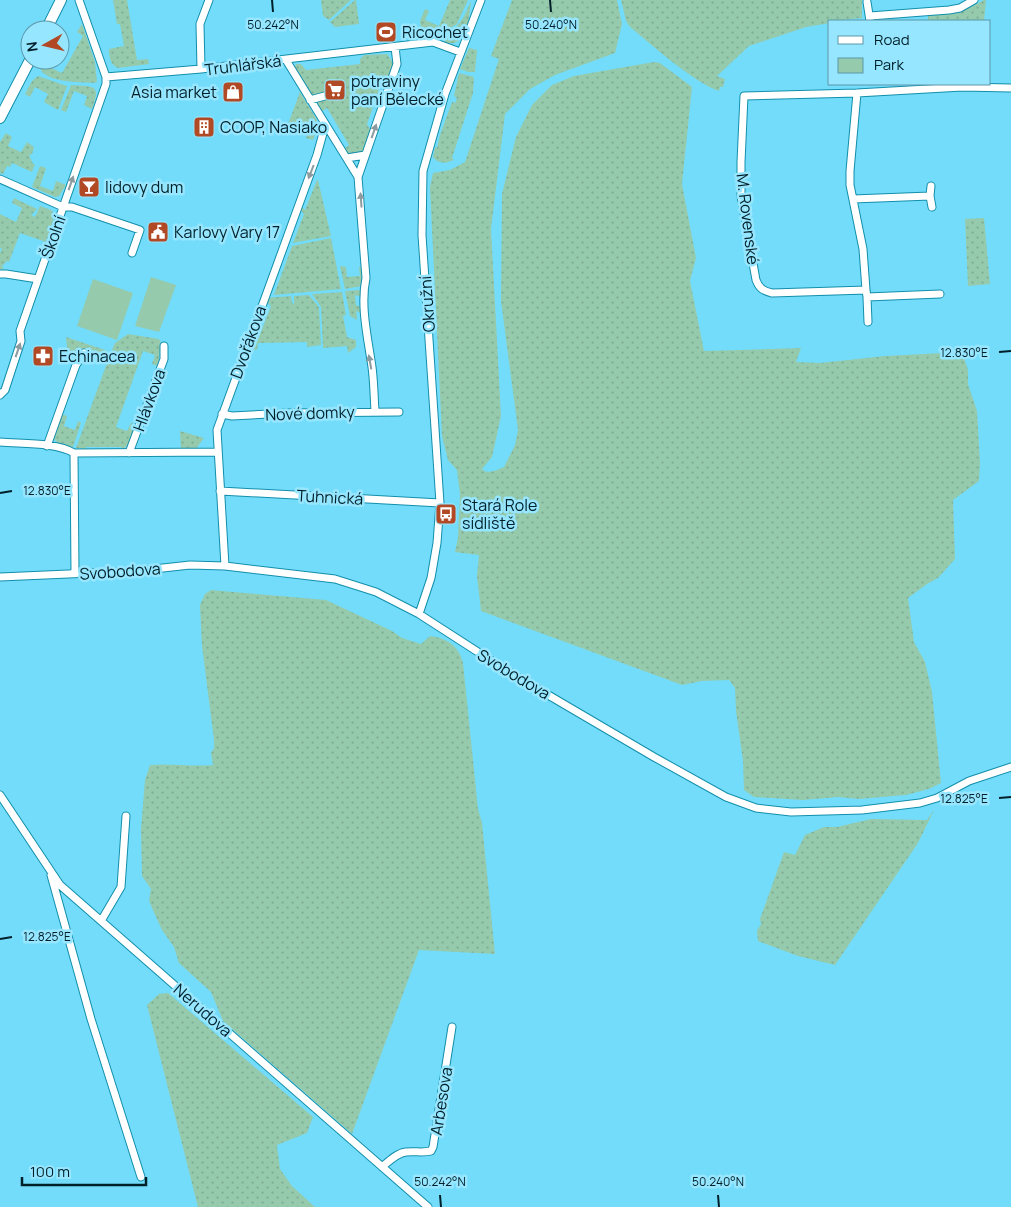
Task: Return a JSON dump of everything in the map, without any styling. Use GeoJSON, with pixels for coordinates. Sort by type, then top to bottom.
{"type":"FeatureCollection","features":[{"type":"Feature","properties":{"kind":"main road"},"geometry":{"type":"LineString","coordinates":[[51,20],[61,0]]}},
{"type":"Feature","properties":{"kind":"main road"},"geometry":{"type":"LineString","coordinates":[[0,118],[25,70]]}},
{"type":"Feature","properties":{"kind":"street"},"geometry":{"type":"LineString","coordinates":[[79,0],[106,77]]}},
{"type":"Feature","properties":{"kind":"street"},"geometry":{"type":"LineString","coordinates":[[201,69],[200,24],[209,0]]}},
{"type":"Feature","properties":{"kind":"street","name":"Okružní"},"geometry":{"type":"LineString","coordinates":[[419,614],[431,578],[437,543],[440,503],[422,235],[424,171],[445,94],[481,0]]}},
{"type":"Feature","properties":{"kind":"street"},"geometry":{"type":"LineString","coordinates":[[867,2],[870,19],[960,8],[974,0]]}},
{"type":"Feature","properties":{"kind":"street","name":"Truhlářská"},"geometry":{"type":"LineString","coordinates":[[106,77],[286,60],[433,42],[460,52]]}},
{"type":"Feature","properties":{"kind":"street"},"geometry":{"type":"LineString","coordinates":[[375,410],[372,368],[368,347],[364,289],[366,271],[358,177],[396,64],[395,47]]}},
{"type":"Feature","properties":{"kind":"street"},"geometry":{"type":"LineString","coordinates":[[286,60],[358,177]]}},
{"type":"Feature","properties":{"kind":"street","name":"Školní"},"geometry":{"type":"LineString","coordinates":[[0,395],[5,390],[21,341],[20,331],[106,84],[106,77]]}},
{"type":"Feature","properties":{"kind":"street","name":"M. Rovenské"},"geometry":{"type":"LineString","coordinates":[[940,294],[772,293],[762,290],[756,280],[741,196],[744,96],[857,93],[962,87],[1011,88]]}},
{"type":"Feature","properties":{"kind":"street"},"geometry":{"type":"LineString","coordinates":[[857,93],[850,171],[863,249],[868,322]]}},
{"type":"Feature","properties":{"kind":"street"},"geometry":{"type":"LineString","coordinates":[[310,100],[332,94]]}},
{"type":"Feature","properties":{"kind":"street","name":"Dvořákova"},"geometry":{"type":"LineString","coordinates":[[225,566],[217,430],[317,155],[325,126]]}},
{"type":"Feature","properties":{"kind":"street"},"geometry":{"type":"LineString","coordinates":[[347,158],[366,155]]}},
{"type":"Feature","properties":{"kind":"street"},"geometry":{"type":"LineString","coordinates":[[0,180],[63,207],[72,207],[140,230],[132,253]]}},
{"type":"Feature","properties":{"kind":"street"},"geometry":{"type":"LineString","coordinates":[[931,186],[932,207]]}},
{"type":"Feature","properties":{"kind":"street"},"geometry":{"type":"LineString","coordinates":[[854,199],[930,196]]}},
{"type":"Feature","properties":{"kind":"street"},"geometry":{"type":"LineString","coordinates":[[0,274],[38,279]]}},
{"type":"Feature","properties":{"kind":"street","name":"Hlávkova"},"geometry":{"type":"LineString","coordinates":[[129,453],[164,360],[164,346]]}},
{"type":"Feature","properties":{"kind":"street"},"geometry":{"type":"LineString","coordinates":[[47,446],[76,365],[84,353]]}},
{"type":"Feature","properties":{"kind":"street","name":"Nové domky"},"geometry":{"type":"LineString","coordinates":[[222,414],[232,416],[289,412],[375,410],[399,412]]}},
{"type":"Feature","properties":{"kind":"street","name":"Hlávkova"},"geometry":{"type":"LineString","coordinates":[[0,442],[68,449],[74,453],[218,452]]}},
{"type":"Feature","properties":{"kind":"street"},"geometry":{"type":"LineString","coordinates":[[74,453],[75,573]]}},
{"type":"Feature","properties":{"kind":"street","name":"Tuhnická"},"geometry":{"type":"LineString","coordinates":[[220,491],[440,503]]}},
{"type":"Feature","properties":{"kind":"street","name":"Svobodova"},"geometry":{"type":"LineString","coordinates":[[0,577],[136,571],[190,565],[225,566],[335,579],[376,592],[419,614],[509,672],[654,757],[726,797],[756,808],[791,812],[862,810],[920,803],[937,798],[969,781],[1011,767]]}},
{"type":"Feature","properties":{"kind":"street","name":"Nerudova"},"geometry":{"type":"LineString","coordinates":[[0,795],[3,806],[60,885],[428,1207]]}},
{"type":"Feature","properties":{"kind":"street"},"geometry":{"type":"LineString","coordinates":[[101,921],[121,887],[126,816]]}},
{"type":"Feature","properties":{"kind":"street"},"geometry":{"type":"LineString","coordinates":[[49,870],[91,1019],[141,1177]]}},
{"type":"Feature","properties":{"kind":"street","name":"Arbesova"},"geometry":{"type":"LineString","coordinates":[[382,1167],[393,1158],[405,1152],[426,1153],[434,1147],[452,1027]]}},
{"type":"Feature","properties":{"kind":"green space"},"geometry":{"type":"Polygon","coordinates":[[[113,0],[127,0],[137,60],[148,59],[149,64],[118,68],[112,63],[109,49],[124,46],[120,24],[117,24],[113,0]]]}},
{"type":"Feature","properties":{"kind":"green space"},"geometry":{"type":"Polygon","coordinates":[[[321,0],[351,0],[329,20],[323,16],[321,0]]]}},
{"type":"Feature","properties":{"kind":"green space"},"geometry":{"type":"Polygon","coordinates":[[[355,0],[359,24],[335,27],[330,22],[355,0]]]}},
{"type":"Feature","properties":{"kind":"green space"},"geometry":{"type":"Polygon","coordinates":[[[450,0],[468,0],[457,24],[437,36],[423,34],[420,21],[425,9],[429,11],[425,20],[439,26],[450,0]]]}},
{"type":"Feature","properties":{"kind":"green space"},"geometry":{"type":"Polygon","coordinates":[[[512,0],[617,0],[622,24],[615,53],[555,75],[530,89],[505,114],[491,229],[501,416],[492,457],[482,469],[489,472],[504,467],[515,445],[518,430],[501,301],[502,194],[516,137],[532,105],[552,85],[574,76],[654,62],[660,63],[692,87],[682,184],[696,258],[690,281],[704,351],[801,348],[796,362],[820,363],[885,356],[962,352],[968,370],[968,384],[977,411],[980,463],[979,481],[953,500],[955,559],[938,578],[908,598],[914,642],[925,662],[932,692],[941,783],[929,789],[906,795],[859,799],[838,797],[803,800],[754,797],[744,790],[743,761],[736,711],[735,688],[729,680],[702,681],[682,685],[481,611],[477,576],[479,555],[455,552],[458,538],[460,495],[457,470],[448,460],[442,436],[430,187],[433,173],[450,170],[465,162],[499,59],[491,56],[512,0]]]}},
{"type":"Feature","properties":{"kind":"green space"},"geometry":{"type":"Polygon","coordinates":[[[621,0],[862,0],[862,18],[828,20],[828,23],[806,27],[749,46],[717,76],[725,79],[723,87],[720,87],[719,91],[685,72],[630,27],[626,21],[621,0]]]}},
{"type":"Feature","properties":{"kind":"green space"},"geometry":{"type":"Polygon","coordinates":[[[986,0],[984,20],[928,20],[928,15],[959,13],[986,0]]]}},
{"type":"Feature","properties":{"kind":"green space"},"geometry":{"type":"Polygon","coordinates":[[[471,1],[468,23],[463,37],[452,43],[444,42],[448,32],[463,19],[471,1]]]}},
{"type":"Feature","properties":{"kind":"green space"},"geometry":{"type":"Polygon","coordinates":[[[82,24],[95,62],[97,82],[64,81],[49,77],[41,70],[56,70],[62,73],[64,70],[70,70],[70,59],[83,36],[77,32],[82,24]]]}},
{"type":"Feature","properties":{"kind":"green space"},"geometry":{"type":"Polygon","coordinates":[[[469,48],[477,50],[475,72],[460,69],[469,48]]]}},
{"type":"Feature","properties":{"kind":"green space"},"geometry":{"type":"Polygon","coordinates":[[[387,54],[394,64],[390,77],[382,81],[367,124],[371,131],[368,142],[365,149],[359,153],[348,154],[344,149],[349,145],[327,108],[321,112],[294,68],[296,64],[301,64],[306,70],[360,64],[360,59],[364,55],[387,54]]]}},
{"type":"Feature","properties":{"kind":"green space"},"geometry":{"type":"Polygon","coordinates":[[[459,73],[474,77],[473,93],[452,158],[454,160],[445,163],[437,161],[433,157],[452,102],[455,103],[457,98],[454,96],[459,73]]]}},
{"type":"Feature","properties":{"kind":"green space"},"geometry":{"type":"Polygon","coordinates":[[[38,76],[67,86],[58,110],[44,102],[48,94],[35,87],[30,97],[25,94],[32,81],[38,76]]]}},
{"type":"Feature","properties":{"kind":"green space"},"geometry":{"type":"Polygon","coordinates":[[[71,85],[94,88],[96,95],[92,109],[84,105],[87,96],[74,91],[66,112],[61,110],[71,85]]]}},
{"type":"Feature","properties":{"kind":"green space"},"geometry":{"type":"Polygon","coordinates":[[[300,92],[317,120],[318,127],[313,140],[306,138],[309,129],[295,124],[291,133],[285,132],[300,92]]]}},
{"type":"Feature","properties":{"kind":"green space"},"geometry":{"type":"Polygon","coordinates":[[[6,133],[12,137],[8,146],[21,152],[27,142],[34,147],[32,154],[29,155],[33,164],[35,164],[32,172],[12,163],[10,167],[7,166],[3,174],[0,173],[0,142],[6,133]]]}},
{"type":"Feature","properties":{"kind":"green space"},"geometry":{"type":"Polygon","coordinates":[[[40,166],[46,168],[40,186],[53,191],[56,181],[66,185],[59,196],[55,197],[32,187],[40,166]]]}},
{"type":"Feature","properties":{"kind":"green space"},"geometry":{"type":"Polygon","coordinates":[[[317,180],[331,236],[293,243],[304,214],[299,208],[300,205],[305,210],[317,180]]]}},
{"type":"Feature","properties":{"kind":"green space"},"geometry":{"type":"Polygon","coordinates":[[[14,198],[37,209],[31,215],[35,217],[40,206],[51,210],[55,215],[46,242],[20,233],[9,262],[7,261],[2,266],[4,270],[0,269],[0,253],[2,249],[0,248],[0,214],[16,222],[22,208],[12,203],[14,198]]]}},
{"type":"Feature","properties":{"kind":"green space"},"geometry":{"type":"Polygon","coordinates":[[[984,218],[990,284],[968,286],[965,219],[984,218]]]}},
{"type":"Feature","properties":{"kind":"green space"},"geometry":{"type":"Polygon","coordinates":[[[331,238],[341,289],[274,295],[292,246],[331,238]]]}},
{"type":"Feature","properties":{"kind":"green space"},"geometry":{"type":"Polygon","coordinates":[[[340,266],[346,267],[347,277],[360,276],[359,267],[363,267],[362,286],[345,289],[340,266]]]}},
{"type":"Feature","properties":{"kind":"green space"},"geometry":{"type":"Polygon","coordinates":[[[151,277],[176,285],[159,332],[135,326],[151,277]]]}},
{"type":"Feature","properties":{"kind":"green space"},"geometry":{"type":"Polygon","coordinates":[[[93,279],[133,293],[117,340],[77,326],[93,279]]]}},
{"type":"Feature","properties":{"kind":"green space"},"geometry":{"type":"Polygon","coordinates":[[[360,290],[361,297],[355,295],[356,305],[363,308],[363,314],[356,311],[357,320],[350,316],[345,291],[360,290]]]}},
{"type":"Feature","properties":{"kind":"green space"},"geometry":{"type":"Polygon","coordinates":[[[342,292],[346,315],[343,316],[347,337],[356,340],[356,347],[348,353],[347,346],[323,348],[321,307],[312,294],[342,292]]]}},
{"type":"Feature","properties":{"kind":"green space"},"geometry":{"type":"Polygon","coordinates":[[[309,295],[319,307],[321,345],[307,347],[307,342],[258,343],[257,350],[249,348],[251,340],[256,344],[271,306],[266,301],[266,298],[291,296],[292,303],[294,304],[294,296],[309,295]]]}},
{"type":"Feature","properties":{"kind":"green space"},"geometry":{"type":"Polygon","coordinates":[[[128,334],[159,339],[161,343],[158,366],[152,364],[155,355],[143,351],[116,427],[127,431],[131,423],[137,425],[129,444],[123,449],[121,447],[76,448],[115,343],[128,334]]]}},
{"type":"Feature","properties":{"kind":"green space"},"geometry":{"type":"Polygon","coordinates":[[[66,337],[108,351],[103,364],[100,363],[103,354],[92,350],[88,359],[83,357],[83,350],[76,357],[68,355],[66,337]]]}},
{"type":"Feature","properties":{"kind":"green space"},"geometry":{"type":"Polygon","coordinates":[[[61,414],[67,416],[64,426],[75,430],[78,421],[81,423],[73,447],[60,445],[54,439],[61,414]]]}},
{"type":"Feature","properties":{"kind":"green space"},"geometry":{"type":"Polygon","coordinates":[[[180,431],[204,438],[195,450],[181,450],[180,431]]]}},
{"type":"Feature","properties":{"kind":"green space"},"geometry":{"type":"Polygon","coordinates":[[[211,590],[326,600],[392,631],[402,638],[421,644],[430,636],[447,641],[459,652],[463,663],[495,954],[419,950],[352,1134],[223,1021],[211,992],[179,963],[174,947],[162,930],[152,908],[149,900],[151,889],[142,876],[141,829],[145,780],[150,765],[213,765],[211,753],[214,748],[214,740],[202,646],[200,605],[205,594],[211,590]]]}},
{"type":"Feature","properties":{"kind":"green space"},"geometry":{"type":"Polygon","coordinates":[[[934,810],[918,843],[835,965],[798,956],[758,941],[757,931],[761,924],[760,919],[784,852],[795,855],[805,835],[824,827],[837,827],[871,819],[927,820],[934,810]]]}},
{"type":"Feature","properties":{"kind":"green space"},"geometry":{"type":"Polygon","coordinates":[[[168,993],[313,1117],[307,1133],[277,1145],[280,1169],[292,1186],[315,1207],[198,1207],[147,1005],[159,994],[168,993]]]}},
{"type":"Feature","properties":{"kind":"place","name":"Ricochet"},"geometry":{"type":"Point","coordinates":[386,32]}},
{"type":"Feature","properties":{"kind":"place","name":"potraviny paní Bělecké"},"geometry":{"type":"Point","coordinates":[335,90]}},
{"type":"Feature","properties":{"kind":"place","name":"Asia market"},"geometry":{"type":"Point","coordinates":[233,92]}},
{"type":"Feature","properties":{"kind":"place","name":"COOP, Nasiako"},"geometry":{"type":"Point","coordinates":[204,127]}},
{"type":"Feature","properties":{"kind":"place","name":"lidovy dum"},"geometry":{"type":"Point","coordinates":[89,187]}},
{"type":"Feature","properties":{"kind":"place","name":"Karlovy Vary 17"},"geometry":{"type":"Point","coordinates":[158,232]}},
{"type":"Feature","properties":{"kind":"place","name":"Echinacea"},"geometry":{"type":"Point","coordinates":[43,356]}},
{"type":"Feature","properties":{"kind":"place","name":"Stará Role sídliště"},"geometry":{"type":"Point","coordinates":[446,514]}}]}
